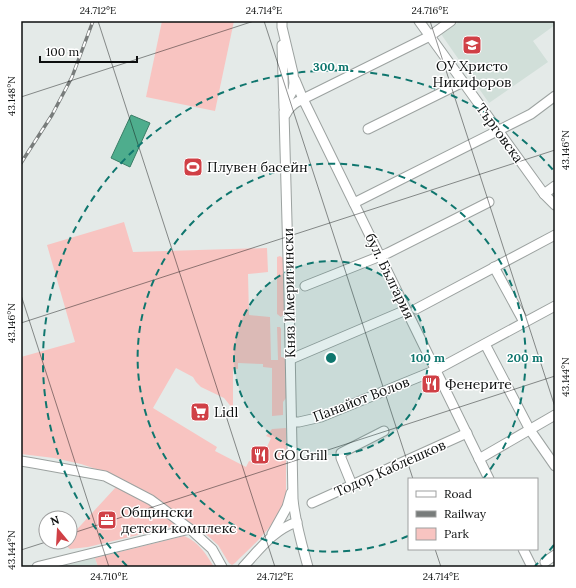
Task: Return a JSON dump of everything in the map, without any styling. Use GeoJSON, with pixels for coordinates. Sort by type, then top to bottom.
{"type":"FeatureCollection","features":[{"type":"Feature","properties":{"kind":"street","name":"Търговска"},"geometry":{"type":"LineString","coordinates":[[419,21],[544,194],[555,205]]}},
{"type":"Feature","properties":{"kind":"street"},"geometry":{"type":"LineString","coordinates":[[284,125],[288,109],[303,99],[430,36],[451,21]]}},
{"type":"Feature","properties":{"kind":"street"},"geometry":{"type":"LineString","coordinates":[[282,24],[284,112]]}},
{"type":"Feature","properties":{"kind":"street","name":"Княз Имеритински"},"geometry":{"type":"LineString","coordinates":[[282,24],[294,83],[293,90],[287,101],[284,112],[294,509],[308,567]]}},
{"type":"Feature","properties":{"kind":"street","name":"бул. България"},"geometry":{"type":"LineString","coordinates":[[292,73],[303,99],[488,478]]}},
{"type":"Feature","properties":{"kind":"street"},"geometry":{"type":"LineString","coordinates":[[368,129],[463,82]]}},
{"type":"Feature","properties":{"kind":"street"},"geometry":{"type":"LineString","coordinates":[[354,203],[531,114],[555,96]]}},
{"type":"Feature","properties":{"kind":"street"},"geometry":{"type":"LineString","coordinates":[[544,194],[555,186]]}},
{"type":"Feature","properties":{"kind":"street"},"geometry":{"type":"LineString","coordinates":[[305,286],[380,256],[489,202]]}},
{"type":"Feature","properties":{"kind":"street"},"geometry":{"type":"LineString","coordinates":[[416,309],[555,235]]}},
{"type":"Feature","properties":{"kind":"street"},"geometry":{"type":"LineString","coordinates":[[494,267],[524,322]]}},
{"type":"Feature","properties":{"kind":"street","name":"Панайот Волов"},"geometry":{"type":"LineString","coordinates":[[292,422],[299,422],[321,416],[436,370],[555,306]]}},
{"type":"Feature","properties":{"kind":"street"},"geometry":{"type":"LineString","coordinates":[[291,359],[406,310]]}},
{"type":"Feature","properties":{"kind":"street"},"geometry":{"type":"LineString","coordinates":[[485,344],[530,430],[555,466]]}},
{"type":"Feature","properties":{"kind":"street"},"geometry":{"type":"LineString","coordinates":[[479,459],[555,415]]}},
{"type":"Feature","properties":{"kind":"street"},"geometry":{"type":"LineString","coordinates":[[352,485],[341,458],[341,453],[384,431]]}},
{"type":"Feature","properties":{"kind":"street","name":"Тодор Каблешков"},"geometry":{"type":"LineString","coordinates":[[312,503],[467,434]]}},
{"type":"Feature","properties":{"kind":"street"},"geometry":{"type":"LineString","coordinates":[[21,461],[105,476],[151,500],[190,529],[212,549],[222,567]]}},
{"type":"Feature","properties":{"kind":"street"},"geometry":{"type":"LineString","coordinates":[[244,567],[269,538],[287,507],[293,486]]}},
{"type":"Feature","properties":{"kind":"street"},"geometry":{"type":"LineString","coordinates":[[269,538],[286,525],[297,522]]}},
{"type":"Feature","properties":{"kind":"street"},"geometry":{"type":"LineString","coordinates":[[37,567],[190,529]]}},
{"type":"Feature","properties":{"kind":"street"},"geometry":{"type":"LineString","coordinates":[[524,550],[532,567]]}},
{"type":"Feature","properties":{"kind":"street"},"geometry":{"type":"LineString","coordinates":[[545,562],[555,555]]}},
{"type":"Feature","properties":{"kind":"shaded area"},"geometry":{"type":"Polygon","coordinates":[[[460,21],[555,21],[555,25],[533,41],[548,62],[489,103],[441,34],[460,21]]]}},
{"type":"Feature","properties":{"kind":"shaded area"},"geometry":{"type":"Polygon","coordinates":[[[131,115],[150,123],[130,167],[111,158],[131,115]]]}},
{"type":"Feature","properties":{"kind":"shaded area"},"geometry":{"type":"Polygon","coordinates":[[[95,558],[98,567],[60,567],[95,558]]]}},
{"type":"Feature","properties":{"kind":"green space"},"geometry":{"type":"Polygon","coordinates":[[[162,21],[234,21],[215,111],[146,97],[162,21]]]}},
{"type":"Feature","properties":{"kind":"green space"},"geometry":{"type":"Polygon","coordinates":[[[124,222],[133,252],[267,248],[268,272],[248,274],[249,315],[270,317],[271,360],[278,360],[277,327],[280,327],[281,329],[281,357],[285,358],[286,398],[283,402],[283,415],[272,416],[272,368],[263,367],[263,364],[238,363],[238,369],[233,369],[233,409],[224,398],[201,387],[193,377],[176,368],[153,408],[217,447],[215,451],[246,467],[249,461],[259,465],[271,438],[266,436],[272,429],[286,428],[286,492],[284,502],[274,522],[251,548],[232,565],[229,563],[218,545],[201,530],[156,499],[129,483],[105,472],[81,464],[54,458],[21,454],[21,357],[75,342],[47,245],[124,222]]]}},
{"type":"Feature","properties":{"kind":"green space"},"geometry":{"type":"Polygon","coordinates":[[[280,256],[283,258],[284,314],[281,317],[277,314],[277,257],[280,256]]]}},
{"type":"Feature","properties":{"kind":"green space"},"geometry":{"type":"Polygon","coordinates":[[[116,487],[147,503],[173,521],[175,525],[88,547],[78,548],[78,528],[116,487]]]}},
{"type":"Feature","properties":{"kind":"green space"},"geometry":{"type":"Polygon","coordinates":[[[184,536],[198,545],[214,567],[98,567],[95,558],[184,536]]]}},
{"type":"Feature","properties":{"kind":"railway"},"geometry":{"type":"LineString","coordinates":[[21,163],[52,115],[72,77],[93,21]]}},
{"type":"Feature","properties":{"kind":"place","name":"ОУ Христо Никифоров"},"geometry":{"type":"Point","coordinates":[472,45]}},
{"type":"Feature","properties":{"kind":"place","name":"Плувен басейн"},"geometry":{"type":"Point","coordinates":[193,167]}},
{"type":"Feature","properties":{"kind":"place","name":"Фенерите"},"geometry":{"type":"Point","coordinates":[431,384]}},
{"type":"Feature","properties":{"kind":"place","name":"Lidl"},"geometry":{"type":"Point","coordinates":[200,412]}},
{"type":"Feature","properties":{"kind":"place","name":"GO Grill"},"geometry":{"type":"Point","coordinates":[260,455]}},
{"type":"Feature","properties":{"kind":"place","name":"Общински детски комплекс"},"geometry":{"type":"Point","coordinates":[107,520]}}]}
